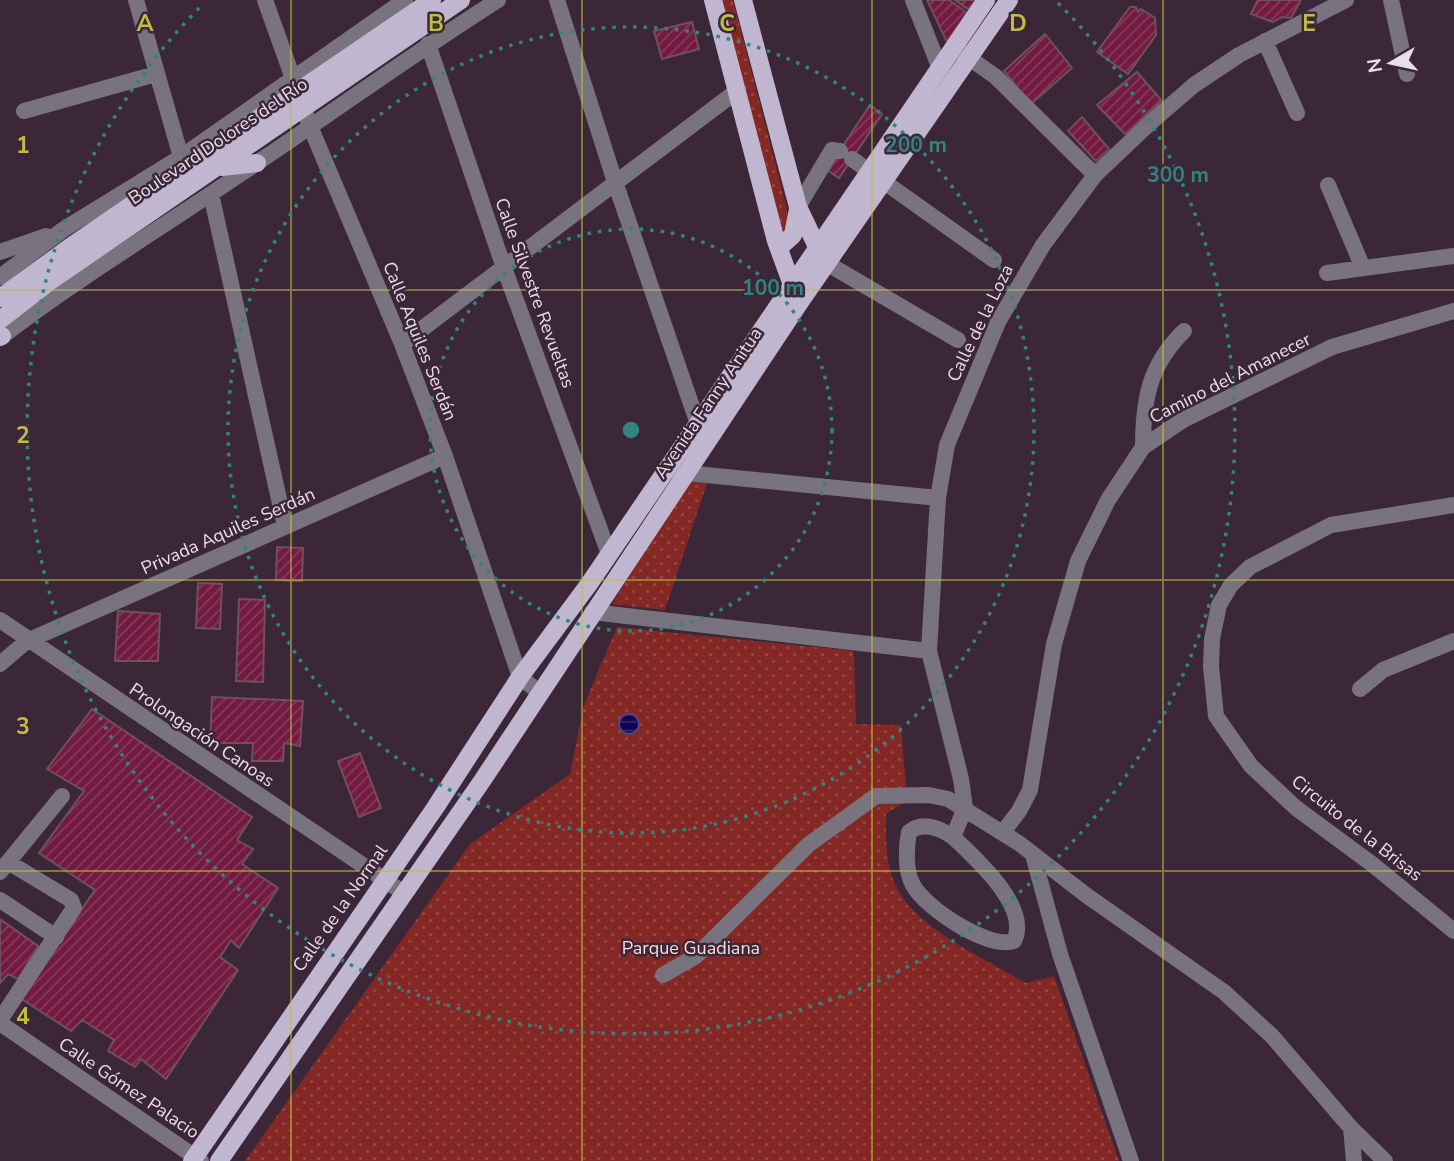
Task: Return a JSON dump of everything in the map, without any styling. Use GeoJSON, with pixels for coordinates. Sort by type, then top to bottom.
{"type":"FeatureCollection","features":[{"type":"Feature","properties":{"kind":"main road","name":"Boulevard Dolores del Río"},"geometry":{"type":"LineString","coordinates":[[0,298],[70,247],[298,94],[432,0]]}},
{"type":"Feature","properties":{"kind":"main road","name":"Boulevard Dolores del Río"},"geometry":{"type":"LineString","coordinates":[[1,333],[53,279],[218,167],[298,94],[461,0]]}},
{"type":"Feature","properties":{"kind":"main road"},"geometry":{"type":"LineString","coordinates":[[713,0],[779,243],[796,295]]}},
{"type":"Feature","properties":{"kind":"main road"},"geometry":{"type":"LineString","coordinates":[[743,0],[798,207],[818,257]]}},
{"type":"Feature","properties":{"kind":"main road","name":"Avenida Fanny Anitua"},"geometry":{"type":"LineString","coordinates":[[877,175],[940,68],[986,0]]}},
{"type":"Feature","properties":{"kind":"main road","name":"Avenida Fanny Anitua"},"geometry":{"type":"LineString","coordinates":[[540,693],[685,473],[818,257],[877,175],[948,89],[1009,0]]}},
{"type":"Feature","properties":{"kind":"main road"},"geometry":{"type":"LineString","coordinates":[[218,167],[257,163]]}},
{"type":"Feature","properties":{"kind":"main road"},"geometry":{"type":"LineString","coordinates":[[779,243],[793,235],[798,207]]}},
{"type":"Feature","properties":{"kind":"main road"},"geometry":{"type":"LineString","coordinates":[[779,243],[818,257]]}},
{"type":"Feature","properties":{"kind":"main road","name":"Avenida Fanny Anitua"},"geometry":{"type":"LineString","coordinates":[[520,677],[589,584],[698,425],[796,295]]}},
{"type":"Feature","properties":{"kind":"main road"},"geometry":{"type":"LineString","coordinates":[[589,584],[586,598],[592,612]]}},
{"type":"Feature","properties":{"kind":"main road","name":"Calle de la Normal"},"geometry":{"type":"LineString","coordinates":[[196,1160],[520,677]]}},
{"type":"Feature","properties":{"kind":"main road"},"geometry":{"type":"LineString","coordinates":[[219,1161],[540,693]]}},
{"type":"Feature","properties":{"kind":"street"},"geometry":{"type":"LineString","coordinates":[[136,0],[181,157]]}},
{"type":"Feature","properties":{"kind":"street","name":"Calle Aquiles Serdán"},"geometry":{"type":"LineString","coordinates":[[265,0],[310,127],[402,344],[444,456],[520,677]]}},
{"type":"Feature","properties":{"kind":"street"},"geometry":{"type":"LineString","coordinates":[[0,277],[65,229],[181,157],[298,94],[405,0]]}},
{"type":"Feature","properties":{"kind":"street"},"geometry":{"type":"LineString","coordinates":[[1,333],[81,277],[257,163],[428,44],[498,0]]}},
{"type":"Feature","properties":{"kind":"street"},"geometry":{"type":"LineString","coordinates":[[557,0],[615,182],[698,425]]}},
{"type":"Feature","properties":{"kind":"street"},"geometry":{"type":"LineString","coordinates":[[913,0],[948,89]]}},
{"type":"Feature","properties":{"kind":"street","name":"Calle de la Loza"},"geometry":{"type":"LineString","coordinates":[[965,808],[961,779],[929,651],[938,498],[947,445],[998,322],[1043,245],[1095,175],[1194,85],[1265,41],[1346,0]]}},
{"type":"Feature","properties":{"kind":"street"},"geometry":{"type":"LineString","coordinates":[[1391,0],[1407,74]]}},
{"type":"Feature","properties":{"kind":"street"},"geometry":{"type":"LineString","coordinates":[[1265,41],[1297,113]]}},
{"type":"Feature","properties":{"kind":"street","name":"Calle Silvestre Revueltas"},"geometry":{"type":"LineString","coordinates":[[428,44],[503,265],[609,554]]}},
{"type":"Feature","properties":{"kind":"street"},"geometry":{"type":"LineString","coordinates":[[954,47],[996,77],[1095,175]]}},
{"type":"Feature","properties":{"kind":"street"},"geometry":{"type":"LineString","coordinates":[[24,111],[156,74]]}},
{"type":"Feature","properties":{"kind":"street"},"geometry":{"type":"LineString","coordinates":[[402,344],[503,265],[737,91]]}},
{"type":"Feature","properties":{"kind":"street"},"geometry":{"type":"LineString","coordinates":[[798,207],[832,150],[846,155],[877,175],[994,260]]}},
{"type":"Feature","properties":{"kind":"street"},"geometry":{"type":"LineString","coordinates":[[1328,185],[1363,268]]}},
{"type":"Feature","properties":{"kind":"street"},"geometry":{"type":"LineString","coordinates":[[211,194],[285,526]]}},
{"type":"Feature","properties":{"kind":"street"},"geometry":{"type":"LineString","coordinates":[[0,252],[65,229]]}},
{"type":"Feature","properties":{"kind":"street"},"geometry":{"type":"LineString","coordinates":[[1326,273],[1454,256]]}},
{"type":"Feature","properties":{"kind":"street"},"geometry":{"type":"LineString","coordinates":[[818,257],[958,340]]}},
{"type":"Feature","properties":{"kind":"street","name":"Camino del Amanecer"},"geometry":{"type":"LineString","coordinates":[[1003,832],[1019,811],[1030,790],[1054,644],[1079,561],[1108,500],[1143,447],[1183,420],[1332,347],[1454,311]]}},
{"type":"Feature","properties":{"kind":"street"},"geometry":{"type":"LineString","coordinates":[[1143,447],[1143,420],[1153,375],[1166,348],[1184,331]]}},
{"type":"Feature","properties":{"kind":"street","name":"Privada Aquiles Serdán"},"geometry":{"type":"LineString","coordinates":[[0,664],[27,641],[444,456]]}},
{"type":"Feature","properties":{"kind":"street"},"geometry":{"type":"LineString","coordinates":[[666,471],[938,498]]}},
{"type":"Feature","properties":{"kind":"street","name":"Circuito de la Brisas"},"geometry":{"type":"LineString","coordinates":[[1454,505],[1331,525],[1251,567],[1231,585],[1219,605],[1212,639],[1211,667],[1216,716],[1251,766],[1296,808],[1373,864],[1454,931]]}},
{"type":"Feature","properties":{"kind":"street"},"geometry":{"type":"LineString","coordinates":[[592,612],[929,651]]}},
{"type":"Feature","properties":{"kind":"street","name":"Prolongación Canoas"},"geometry":{"type":"LineString","coordinates":[[0,620],[27,641],[404,893]]}},
{"type":"Feature","properties":{"kind":"street"},"geometry":{"type":"LineString","coordinates":[[1360,689],[1383,670],[1454,641]]}},
{"type":"Feature","properties":{"kind":"street"},"geometry":{"type":"LineString","coordinates":[[520,677],[540,693]]}},
{"type":"Feature","properties":{"kind":"street"},"geometry":{"type":"LineString","coordinates":[[663,975],[696,956],[808,845],[876,796],[929,795],[965,808],[1003,832],[1224,992],[1272,1036],[1351,1128],[1385,1161]]}},
{"type":"Feature","properties":{"kind":"street"},"geometry":{"type":"LineString","coordinates":[[0,1021],[73,911],[71,900],[4,867],[62,796]]}},
{"type":"Feature","properties":{"kind":"street"},"geometry":{"type":"LineString","coordinates":[[953,837],[965,808]]}},
{"type":"Feature","properties":{"kind":"street"},"geometry":{"type":"LineString","coordinates":[[918,826],[933,827],[953,837],[1003,891],[1016,919],[1018,929],[1014,941],[1002,943],[975,934],[923,899],[913,885],[908,869],[909,832],[918,826]]}},
{"type":"Feature","properties":{"kind":"street"},"geometry":{"type":"LineString","coordinates":[[1033,855],[1059,954],[1131,1161]]}},
{"type":"Feature","properties":{"kind":"street"},"geometry":{"type":"LineString","coordinates":[[0,900],[55,937]]}},
{"type":"Feature","properties":{"kind":"street","name":"Calle Gómez Palacio"},"geometry":{"type":"LineString","coordinates":[[0,1021],[196,1160]]}},
{"type":"Feature","properties":{"kind":"street"},"geometry":{"type":"LineString","coordinates":[[1351,1128],[1354,1161]]}},
{"type":"Feature","properties":{"kind":"green space"},"geometry":{"type":"Polygon","coordinates":[[[717,0],[733,0],[787,209],[787,229],[781,231],[717,0]]]}},
{"type":"Feature","properties":{"kind":"green space"},"geometry":{"type":"Polygon","coordinates":[[[687,480],[707,483],[665,610],[612,604],[687,480]]]}},
{"type":"Feature","properties":{"kind":"green space","name":"Parque Guadiana"},"geometry":{"type":"Polygon","coordinates":[[[617,627],[854,651],[856,724],[901,725],[906,788],[903,803],[886,814],[888,862],[897,888],[920,917],[936,930],[1026,983],[1054,976],[1119,1161],[245,1161],[470,844],[570,774],[584,705],[617,627]]]}},
{"type":"Feature","properties":{"kind":"shaded area"},"geometry":{"type":"Polygon","coordinates":[[[629,714],[636,717],[639,724],[636,731],[629,734],[622,731],[619,724],[622,717],[629,714]]]}},
{"type":"Feature","properties":{"kind":"building"},"geometry":{"type":"Polygon","coordinates":[[[927,0],[949,0],[967,13],[947,42],[927,0]]]}},
{"type":"Feature","properties":{"kind":"building"},"geometry":{"type":"Polygon","coordinates":[[[955,0],[978,0],[971,11],[955,0]]]}},
{"type":"Feature","properties":{"kind":"building"},"geometry":{"type":"Polygon","coordinates":[[[1258,0],[1301,0],[1291,18],[1282,17],[1273,22],[1251,14],[1258,0]]]}},
{"type":"Feature","properties":{"kind":"building"},"geometry":{"type":"Polygon","coordinates":[[[1130,7],[1136,7],[1138,12],[1141,9],[1155,18],[1156,35],[1128,74],[1097,52],[1130,7]]]}},
{"type":"Feature","properties":{"kind":"building"},"geometry":{"type":"Polygon","coordinates":[[[692,22],[699,49],[662,59],[654,31],[692,22]]]}},
{"type":"Feature","properties":{"kind":"building"},"geometry":{"type":"Polygon","coordinates":[[[1045,34],[1072,68],[1031,104],[1004,71],[1045,34]]]}},
{"type":"Feature","properties":{"kind":"building"},"geometry":{"type":"Polygon","coordinates":[[[1137,72],[1162,101],[1125,134],[1097,105],[1137,72]]]}},
{"type":"Feature","properties":{"kind":"building"},"geometry":{"type":"Polygon","coordinates":[[[870,105],[882,114],[839,178],[827,170],[870,105]]]}},
{"type":"Feature","properties":{"kind":"building"},"geometry":{"type":"Polygon","coordinates":[[[1082,117],[1109,149],[1096,161],[1068,131],[1082,117]]]}},
{"type":"Feature","properties":{"kind":"building"},"geometry":{"type":"Polygon","coordinates":[[[277,547],[303,548],[302,581],[276,580],[277,547]]]}},
{"type":"Feature","properties":{"kind":"building"},"geometry":{"type":"Polygon","coordinates":[[[198,583],[222,584],[220,629],[196,628],[198,583]]]}},
{"type":"Feature","properties":{"kind":"building"},"geometry":{"type":"Polygon","coordinates":[[[239,599],[265,600],[263,682],[236,681],[239,599]]]}},
{"type":"Feature","properties":{"kind":"building"},"geometry":{"type":"Polygon","coordinates":[[[118,611],[160,614],[158,661],[115,661],[118,611]]]}},
{"type":"Feature","properties":{"kind":"building"},"geometry":{"type":"Polygon","coordinates":[[[212,697],[303,701],[300,746],[284,743],[283,761],[252,761],[253,743],[210,743],[212,697]]]}},
{"type":"Feature","properties":{"kind":"building"},"geometry":{"type":"Polygon","coordinates":[[[92,709],[252,817],[237,840],[253,849],[242,864],[278,888],[239,948],[231,940],[220,957],[238,970],[166,1079],[141,1059],[135,1067],[108,1051],[114,1040],[82,1020],[71,1031],[20,998],[95,890],[39,853],[84,791],[47,769],[92,709]]]}},
{"type":"Feature","properties":{"kind":"building"},"geometry":{"type":"Polygon","coordinates":[[[360,753],[381,808],[359,817],[338,761],[360,753]]]}},
{"type":"Feature","properties":{"kind":"building"},"geometry":{"type":"Polygon","coordinates":[[[0,919],[38,946],[18,979],[8,974],[0,983],[0,919]]]}}]}
